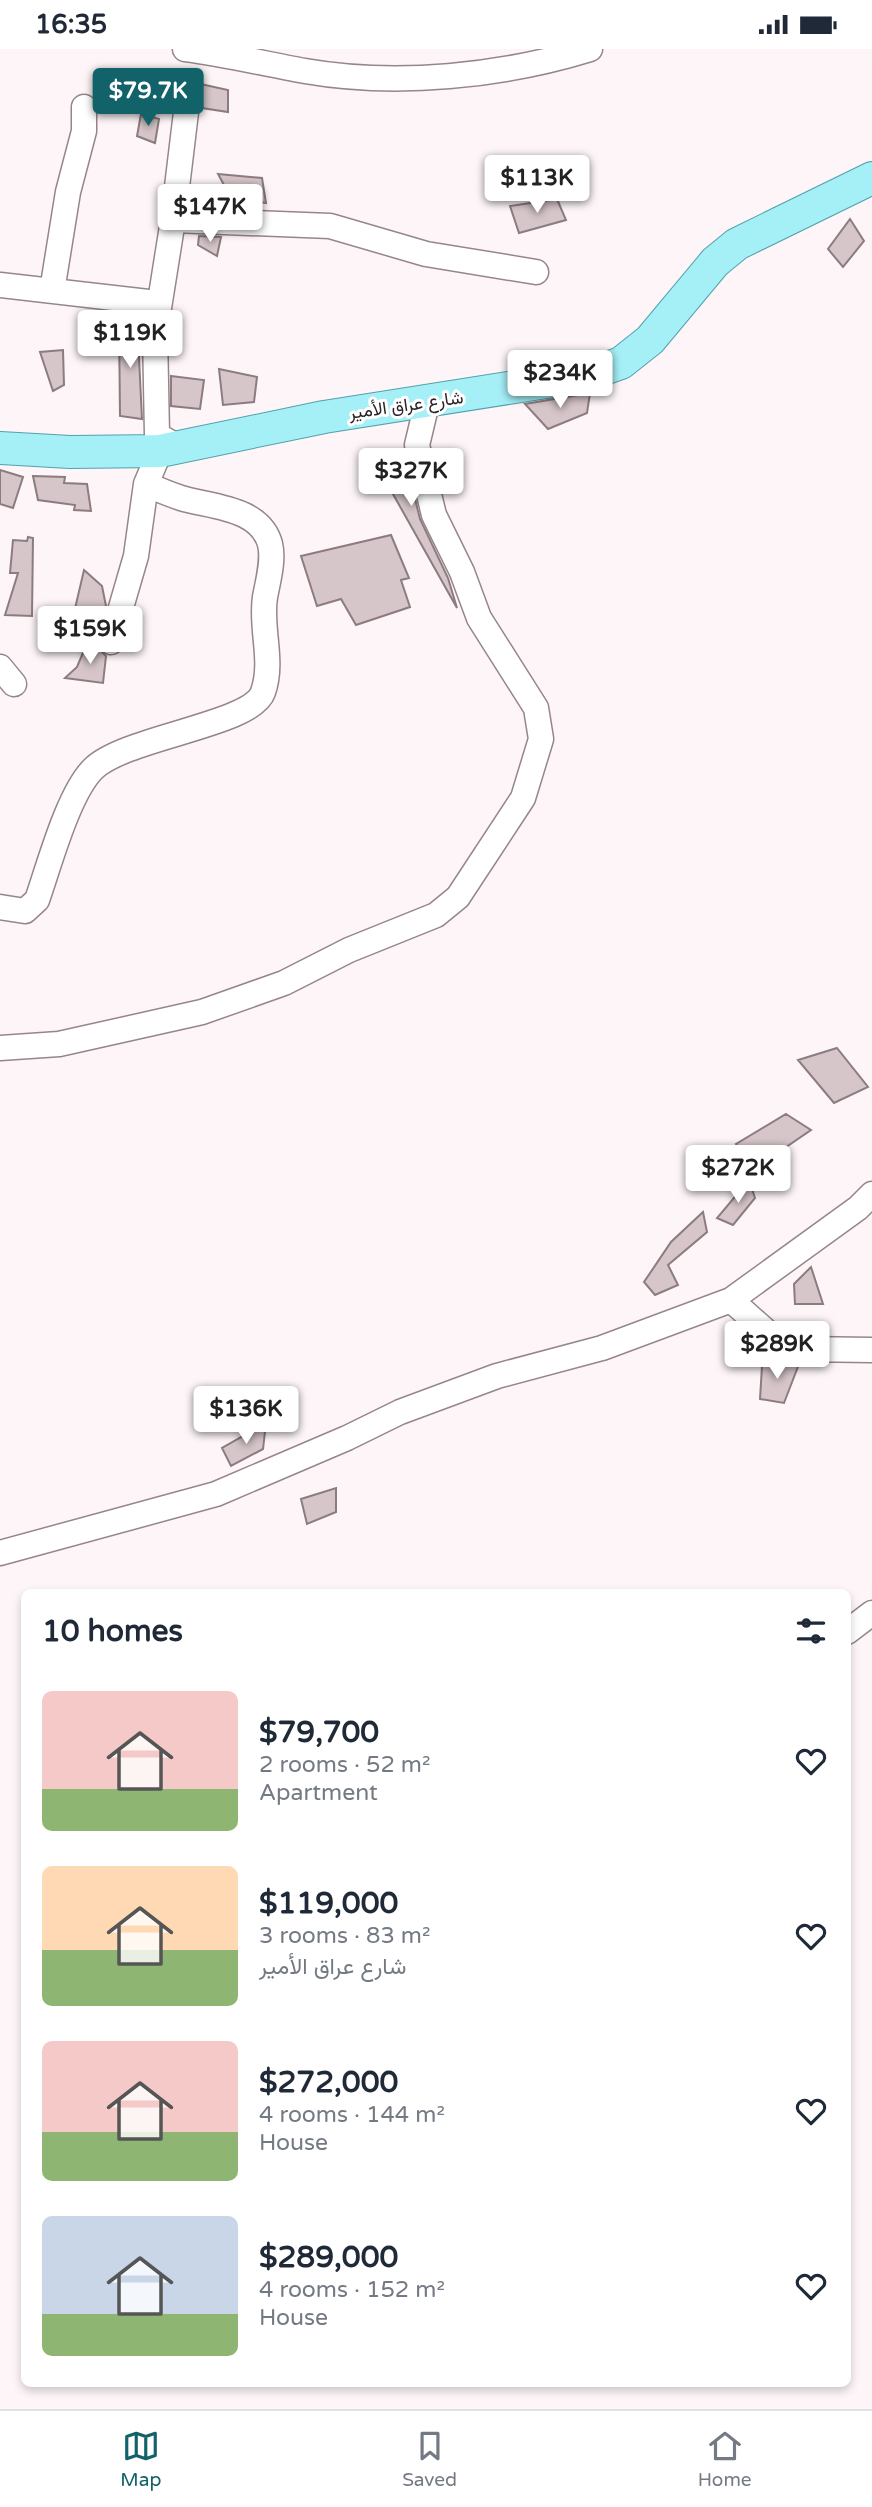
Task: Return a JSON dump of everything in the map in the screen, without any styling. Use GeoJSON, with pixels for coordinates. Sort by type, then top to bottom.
{"type":"FeatureCollection","features":[{"type":"Feature","properties":{"kind":"main road","name":"شارع عراق الأمير"},"geometry":{"type":"LineString","coordinates":[[0,448],[70,452],[169,449],[324,417],[554,383],[621,363],[650,340],[715,262],[737,244],[872,178]]}},
{"type":"Feature","properties":{"kind":"street"},"geometry":{"type":"LineString","coordinates":[[185,49],[346,76],[435,76],[558,59],[590,49]]}},
{"type":"Feature","properties":{"kind":"street"},"geometry":{"type":"LineString","coordinates":[[111,642],[136,556],[146,485],[169,449],[157,435],[157,303],[173,220],[187,104]]}},
{"type":"Feature","properties":{"kind":"street"},"geometry":{"type":"LineString","coordinates":[[51,291],[68,192],[84,131],[84,107]]}},
{"type":"Feature","properties":{"kind":"street"},"geometry":{"type":"LineString","coordinates":[[173,220],[330,226],[426,254],[536,272]]}},
{"type":"Feature","properties":{"kind":"street"},"geometry":{"type":"LineString","coordinates":[[0,285],[157,303]]}},
{"type":"Feature","properties":{"kind":"street"},"geometry":{"type":"LineString","coordinates":[[0,1048],[59,1044],[226,1005],[284,983],[349,950],[436,915],[458,897],[523,798],[535,767],[541,723],[536,708],[479,618],[462,572],[434,515],[417,445],[427,403]]}},
{"type":"Feature","properties":{"kind":"street"},"geometry":{"type":"LineString","coordinates":[[0,907],[24,911],[37,900],[71,808],[80,787],[93,769],[118,751],[251,706],[263,694],[267,673],[264,605],[271,560],[266,535],[248,518],[225,507],[182,498],[146,485]]}},
{"type":"Feature","properties":{"kind":"street"},"geometry":{"type":"LineString","coordinates":[[0,1553],[216,1494],[347,1439],[400,1412],[497,1376],[602,1348],[731,1300],[872,1194]]}},
{"type":"Feature","properties":{"kind":"street"},"geometry":{"type":"LineString","coordinates":[[731,1300],[778,1342],[801,1349],[872,1350]]}},
{"type":"Feature","properties":{"kind":"street"},"geometry":{"type":"LineString","coordinates":[[851,1629],[872,1613]]}},
{"type":"Feature","properties":{"kind":"building"},"geometry":{"type":"Polygon","coordinates":[[[196,83],[228,90],[228,112],[202,108],[196,83]]]}},
{"type":"Feature","properties":{"kind":"building"},"geometry":{"type":"Polygon","coordinates":[[[141,114],[159,119],[155,143],[137,136],[141,114]]]}},
{"type":"Feature","properties":{"kind":"building"},"geometry":{"type":"Polygon","coordinates":[[[218,174],[262,178],[266,203],[231,198],[218,174]]]}},
{"type":"Feature","properties":{"kind":"building"},"geometry":{"type":"Polygon","coordinates":[[[557,199],[566,220],[519,233],[510,206],[557,199]]]}},
{"type":"Feature","properties":{"kind":"building"},"geometry":{"type":"Polygon","coordinates":[[[850,219],[864,241],[843,267],[828,249],[850,219]]]}},
{"type":"Feature","properties":{"kind":"building"},"geometry":{"type":"Polygon","coordinates":[[[199,236],[221,237],[217,256],[198,245],[199,236]]]}},
{"type":"Feature","properties":{"kind":"building"},"geometry":{"type":"Polygon","coordinates":[[[119,322],[141,324],[139,358],[142,419],[120,416],[119,322]]]}},
{"type":"Feature","properties":{"kind":"building"},"geometry":{"type":"Polygon","coordinates":[[[63,350],[64,385],[53,391],[40,352],[63,350]]]}},
{"type":"Feature","properties":{"kind":"building"},"geometry":{"type":"Polygon","coordinates":[[[219,369],[257,377],[254,402],[223,405],[219,369]]]}},
{"type":"Feature","properties":{"kind":"building"},"geometry":{"type":"Polygon","coordinates":[[[171,376],[204,380],[200,409],[171,406],[171,376]]]}},
{"type":"Feature","properties":{"kind":"building"},"geometry":{"type":"Polygon","coordinates":[[[590,393],[587,413],[548,429],[525,404],[590,393]]]}},
{"type":"Feature","properties":{"kind":"building"},"geometry":{"type":"Polygon","coordinates":[[[404,455],[420,519],[448,578],[457,608],[375,462],[404,455]]]}},
{"type":"Feature","properties":{"kind":"building"},"geometry":{"type":"Polygon","coordinates":[[[0,470],[23,477],[13,508],[0,504],[0,470]]]}},
{"type":"Feature","properties":{"kind":"building"},"geometry":{"type":"Polygon","coordinates":[[[33,476],[65,477],[64,483],[87,484],[91,511],[74,510],[75,505],[38,500],[33,476]]]}},
{"type":"Feature","properties":{"kind":"building"},"geometry":{"type":"Polygon","coordinates":[[[391,535],[409,578],[401,580],[410,607],[356,625],[341,599],[317,606],[301,556],[391,535]]]}},
{"type":"Feature","properties":{"kind":"building"},"geometry":{"type":"Polygon","coordinates":[[[28,537],[33,538],[32,616],[5,615],[18,573],[10,573],[13,540],[27,541],[28,537]]]}},
{"type":"Feature","properties":{"kind":"building"},"geometry":{"type":"Polygon","coordinates":[[[84,570],[102,586],[106,606],[88,628],[73,617],[84,570]]]}},
{"type":"Feature","properties":{"kind":"building"},"geometry":{"type":"Polygon","coordinates":[[[97,647],[106,656],[103,683],[65,678],[77,667],[85,648],[97,647]]]}},
{"type":"Feature","properties":{"kind":"building"},"geometry":{"type":"Polygon","coordinates":[[[837,1048],[868,1087],[834,1103],[798,1060],[837,1048]]]}},
{"type":"Feature","properties":{"kind":"building"},"geometry":{"type":"Polygon","coordinates":[[[786,1114],[811,1130],[754,1169],[736,1144],[786,1114]]]}},
{"type":"Feature","properties":{"kind":"building"},"geometry":{"type":"Polygon","coordinates":[[[749,1180],[755,1198],[733,1225],[717,1218],[749,1180]]]}},
{"type":"Feature","properties":{"kind":"building"},"geometry":{"type":"Polygon","coordinates":[[[703,1212],[707,1232],[668,1265],[678,1285],[655,1295],[644,1282],[671,1242],[703,1212]]]}},
{"type":"Feature","properties":{"kind":"building"},"geometry":{"type":"Polygon","coordinates":[[[811,1267],[823,1304],[795,1304],[794,1284],[811,1267]]]}},
{"type":"Feature","properties":{"kind":"building"},"geometry":{"type":"Polygon","coordinates":[[[788,1361],[799,1364],[784,1403],[760,1399],[762,1366],[788,1361]]]}},
{"type":"Feature","properties":{"kind":"building"},"geometry":{"type":"Polygon","coordinates":[[[266,1423],[263,1449],[231,1466],[222,1448],[266,1423]]]}},
{"type":"Feature","properties":{"kind":"building"},"geometry":{"type":"Polygon","coordinates":[[[336,1488],[336,1512],[307,1524],[301,1499],[336,1488]]]}}]}
